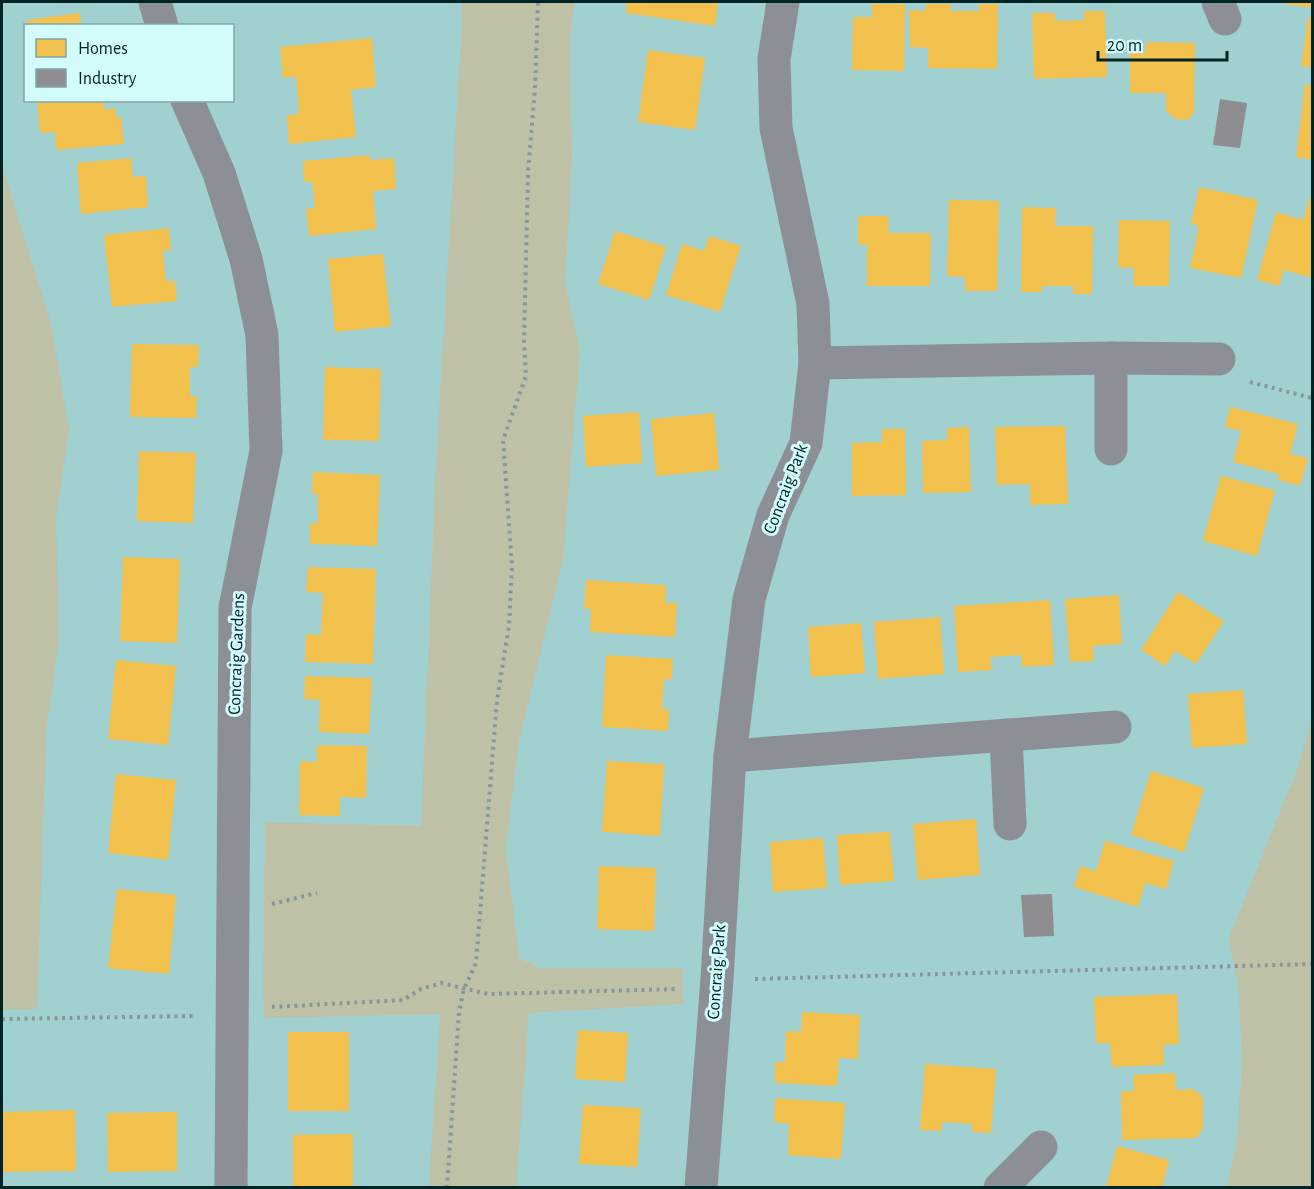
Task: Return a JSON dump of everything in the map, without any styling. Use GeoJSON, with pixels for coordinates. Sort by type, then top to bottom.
{"type":"FeatureCollection","features":[{"type":"Feature","properties":{"kind":"street"},"geometry":{"type":"LineString","coordinates":[[155,2],[161,24]]}},
{"type":"Feature","properties":{"kind":"street","name":"Concraig Park"},"geometry":{"type":"LineString","coordinates":[[701,1188],[717,979],[730,756],[749,599],[773,515],[806,444],[815,363],[813,304],[776,128],[774,59],[783,2]]}},
{"type":"Feature","properties":{"kind":"street","name":"Concraig Gardens"},"geometry":{"type":"LineString","coordinates":[[188,102],[219,173],[246,259],[262,335],[266,451],[236,608],[231,1188]]}},
{"type":"Feature","properties":{"kind":"street"},"geometry":{"type":"LineString","coordinates":[[815,363],[1111,358],[1219,359]]}},
{"type":"Feature","properties":{"kind":"street"},"geometry":{"type":"LineString","coordinates":[[1111,358],[1111,449]]}},
{"type":"Feature","properties":{"kind":"street"},"geometry":{"type":"LineString","coordinates":[[730,756],[1115,728]]}},
{"type":"Feature","properties":{"kind":"street"},"geometry":{"type":"LineString","coordinates":[[1006,735],[1010,824]]}},
{"type":"Feature","properties":{"kind":"street"},"geometry":{"type":"LineString","coordinates":[[1000,1188],[1041,1148]]}},
{"type":"Feature","properties":{"kind":"path"},"geometry":{"type":"LineString","coordinates":[[447,1188],[459,1012],[464,989],[476,963],[496,700],[509,626],[512,567],[510,513],[502,440],[526,376],[524,342],[528,172],[535,88],[538,2]]}},
{"type":"Feature","properties":{"kind":"path"},"geometry":{"type":"LineString","coordinates":[[1219,359],[1242,380],[1312,398]]}},
{"type":"Feature","properties":{"kind":"path"},"geometry":{"type":"LineString","coordinates":[[2,1019],[199,1016],[264,1007],[403,1000],[421,989],[441,983],[488,994],[683,988],[699,977],[717,979],[1312,964]]}},
{"type":"Feature","properties":{"kind":"green space"},"geometry":{"type":"Polygon","coordinates":[[[461,2],[574,2],[570,42],[572,160],[565,282],[580,351],[563,559],[519,742],[506,848],[519,958],[540,968],[683,968],[683,1004],[529,1013],[516,1188],[429,1187],[440,1014],[265,1018],[263,996],[265,822],[421,826],[436,464],[462,20],[461,2]]]}},
{"type":"Feature","properties":{"kind":"green space"},"geometry":{"type":"Polygon","coordinates":[[[2,166],[51,324],[69,429],[56,519],[59,638],[46,734],[37,1009],[2,1010],[2,166]]]}},
{"type":"Feature","properties":{"kind":"green space"},"geometry":{"type":"Polygon","coordinates":[[[1312,718],[1312,1187],[1226,1187],[1236,1147],[1242,1066],[1239,992],[1229,938],[1298,767],[1312,718]]]}},
{"type":"Feature","properties":{"kind":"building: Homes"},"geometry":{"type":"Polygon","coordinates":[[[627,2],[718,3],[715,26],[626,13],[627,2]]]}},
{"type":"Feature","properties":{"kind":"building: Homes"},"geometry":{"type":"Polygon","coordinates":[[[1286,2],[1312,2],[1312,8],[1285,4],[1286,2]]]}},
{"type":"Feature","properties":{"kind":"building: Homes"},"geometry":{"type":"Polygon","coordinates":[[[872,4],[905,4],[904,71],[852,70],[853,17],[872,17],[872,4]]]}},
{"type":"Feature","properties":{"kind":"building: Homes"},"geometry":{"type":"Polygon","coordinates":[[[926,4],[951,4],[950,11],[979,11],[979,4],[998,4],[997,69],[928,68],[928,48],[910,47],[909,10],[925,11],[926,4]]]}},
{"type":"Feature","properties":{"kind":"building: Homes"},"geometry":{"type":"Polygon","coordinates":[[[1084,11],[1105,11],[1107,77],[1034,79],[1032,13],[1055,13],[1055,21],[1084,20],[1084,11]]]}},
{"type":"Feature","properties":{"kind":"building: Homes"},"geometry":{"type":"Polygon","coordinates":[[[80,13],[81,24],[28,24],[27,20],[80,13]]]}},
{"type":"Feature","properties":{"kind":"building: Homes"},"geometry":{"type":"Polygon","coordinates":[[[1308,17],[1312,18],[1312,68],[1301,66],[1308,17]]]}},
{"type":"Feature","properties":{"kind":"building: Homes"},"geometry":{"type":"Polygon","coordinates":[[[372,38],[376,87],[351,90],[356,137],[289,144],[287,115],[299,114],[298,96],[296,77],[283,78],[280,47],[372,38]]]}},
{"type":"Feature","properties":{"kind":"building: Homes"},"geometry":{"type":"Polygon","coordinates":[[[1146,42],[1195,43],[1194,112],[1188,120],[1175,119],[1166,111],[1166,93],[1130,93],[1130,52],[1145,52],[1146,42]]]}},
{"type":"Feature","properties":{"kind":"building: Homes"},"geometry":{"type":"Polygon","coordinates":[[[648,50],[705,58],[695,130],[638,122],[648,50]]]}},
{"type":"Feature","properties":{"kind":"building: Homes"},"geometry":{"type":"Polygon","coordinates":[[[1305,84],[1312,85],[1312,160],[1296,157],[1305,84]]]}},
{"type":"Feature","properties":{"kind":"building: Homes"},"geometry":{"type":"Polygon","coordinates":[[[37,102],[104,102],[104,110],[115,108],[116,117],[121,117],[124,144],[56,150],[55,132],[40,133],[37,102]]]}},
{"type":"Feature","properties":{"kind":"building: Homes"},"geometry":{"type":"Polygon","coordinates":[[[370,155],[370,160],[394,158],[396,189],[373,191],[376,229],[309,236],[306,209],[315,208],[312,182],[304,182],[303,161],[370,155]]]}},
{"type":"Feature","properties":{"kind":"building: Homes"},"geometry":{"type":"Polygon","coordinates":[[[131,158],[133,177],[146,176],[148,207],[81,214],[77,163],[131,158]]]}},
{"type":"Feature","properties":{"kind":"building: Homes"},"geometry":{"type":"Polygon","coordinates":[[[1199,187],[1258,200],[1241,278],[1190,268],[1199,226],[1191,224],[1199,187]]]}},
{"type":"Feature","properties":{"kind":"building: Homes"},"geometry":{"type":"Polygon","coordinates":[[[1309,198],[1312,199],[1312,278],[1284,270],[1279,286],[1257,280],[1276,212],[1303,220],[1309,198]]]}},
{"type":"Feature","properties":{"kind":"building: Homes"},"geometry":{"type":"Polygon","coordinates":[[[949,200],[999,201],[997,291],[965,291],[965,277],[947,276],[949,200]]]}},
{"type":"Feature","properties":{"kind":"building: Homes"},"geometry":{"type":"Polygon","coordinates":[[[1022,207],[1056,208],[1055,226],[1093,226],[1092,294],[1073,294],[1073,286],[1042,286],[1042,292],[1021,292],[1022,207]]]}},
{"type":"Feature","properties":{"kind":"building: Homes"},"geometry":{"type":"Polygon","coordinates":[[[858,216],[888,216],[889,233],[931,233],[930,286],[867,286],[867,244],[858,245],[858,216]]]}},
{"type":"Feature","properties":{"kind":"building: Homes"},"geometry":{"type":"Polygon","coordinates":[[[1119,220],[1170,221],[1169,286],[1133,286],[1134,268],[1118,267],[1119,220]]]}},
{"type":"Feature","properties":{"kind":"building: Homes"},"geometry":{"type":"Polygon","coordinates":[[[169,228],[171,250],[163,251],[166,281],[175,281],[177,301],[112,307],[104,235],[169,228]]]}},
{"type":"Feature","properties":{"kind":"building: Homes"},"geometry":{"type":"Polygon","coordinates":[[[615,231],[666,247],[649,300],[598,284],[615,231]]]}},
{"type":"Feature","properties":{"kind":"building: Homes"},"geometry":{"type":"Polygon","coordinates":[[[709,236],[741,246],[720,312],[666,295],[682,244],[704,251],[709,236]]]}},
{"type":"Feature","properties":{"kind":"building: Homes"},"geometry":{"type":"Polygon","coordinates":[[[383,254],[391,326],[335,332],[328,259],[383,254]]]}},
{"type":"Feature","properties":{"kind":"building: Homes"},"geometry":{"type":"Polygon","coordinates":[[[132,344],[199,345],[198,367],[190,367],[190,396],[197,396],[196,418],[130,417],[132,344]]]}},
{"type":"Feature","properties":{"kind":"building: Homes"},"geometry":{"type":"Polygon","coordinates":[[[325,367],[381,369],[379,441],[323,440],[325,367]]]}},
{"type":"Feature","properties":{"kind":"building: Homes"},"geometry":{"type":"Polygon","coordinates":[[[1230,407],[1298,424],[1290,454],[1308,458],[1300,486],[1278,480],[1279,474],[1233,462],[1241,431],[1225,427],[1230,407]]]}},
{"type":"Feature","properties":{"kind":"building: Homes"},"geometry":{"type":"Polygon","coordinates":[[[639,412],[642,463],[586,467],[583,416],[639,412]]]}},
{"type":"Feature","properties":{"kind":"building: Homes"},"geometry":{"type":"Polygon","coordinates":[[[714,413],[719,470],[656,476],[651,419],[714,413]]]}},
{"type":"Feature","properties":{"kind":"building: Homes"},"geometry":{"type":"Polygon","coordinates":[[[1065,426],[1068,504],[1030,505],[1030,484],[997,485],[995,427],[1065,426]]]}},
{"type":"Feature","properties":{"kind":"building: Homes"},"geometry":{"type":"Polygon","coordinates":[[[969,427],[971,492],[923,493],[922,441],[947,440],[947,428],[969,427]]]}},
{"type":"Feature","properties":{"kind":"building: Homes"},"geometry":{"type":"Polygon","coordinates":[[[882,429],[905,429],[906,495],[852,496],[852,443],[882,442],[882,429]]]}},
{"type":"Feature","properties":{"kind":"building: Homes"},"geometry":{"type":"Polygon","coordinates":[[[139,451],[196,453],[193,523],[137,521],[139,451]]]}},
{"type":"Feature","properties":{"kind":"building: Homes"},"geometry":{"type":"Polygon","coordinates":[[[313,472],[380,475],[377,546],[310,544],[310,523],[318,523],[318,494],[312,494],[313,472]]]}},
{"type":"Feature","properties":{"kind":"building: Homes"},"geometry":{"type":"Polygon","coordinates":[[[1221,476],[1275,490],[1257,556],[1203,541],[1221,476]]]}},
{"type":"Feature","properties":{"kind":"building: Homes"},"geometry":{"type":"Polygon","coordinates":[[[123,557],[180,559],[177,643],[120,641],[123,557]]]}},
{"type":"Feature","properties":{"kind":"building: Homes"},"geometry":{"type":"Polygon","coordinates":[[[308,567],[376,569],[373,664],[305,662],[306,634],[321,635],[323,593],[306,592],[308,567]]]}},
{"type":"Feature","properties":{"kind":"building: Homes"},"geometry":{"type":"Polygon","coordinates":[[[586,580],[666,585],[665,603],[677,603],[675,637],[590,632],[591,609],[584,609],[586,580]]]}},
{"type":"Feature","properties":{"kind":"building: Homes"},"geometry":{"type":"Polygon","coordinates":[[[1178,592],[1224,621],[1196,664],[1175,651],[1165,666],[1141,650],[1178,592]]]}},
{"type":"Feature","properties":{"kind":"building: Homes"},"geometry":{"type":"Polygon","coordinates":[[[1119,595],[1122,644],[1093,646],[1094,661],[1070,662],[1065,599],[1119,595]]]}},
{"type":"Feature","properties":{"kind":"building: Homes"},"geometry":{"type":"Polygon","coordinates":[[[1050,600],[1054,665],[1022,667],[1021,655],[990,657],[992,670],[958,672],[954,606],[1050,600]]]}},
{"type":"Feature","properties":{"kind":"building: Homes"},"geometry":{"type":"Polygon","coordinates":[[[940,617],[944,674],[878,679],[874,622],[940,617]]]}},
{"type":"Feature","properties":{"kind":"building: Homes"},"geometry":{"type":"Polygon","coordinates":[[[861,623],[865,673],[811,677],[808,627],[861,623]]]}},
{"type":"Feature","properties":{"kind":"building: Homes"},"geometry":{"type":"Polygon","coordinates":[[[606,655],[673,659],[672,680],[664,679],[662,709],[669,709],[668,731],[602,727],[606,655]]]}},
{"type":"Feature","properties":{"kind":"building: Homes"},"geometry":{"type":"Polygon","coordinates":[[[116,660],[176,666],[168,745],[108,739],[116,660]]]}},
{"type":"Feature","properties":{"kind":"building: Homes"},"geometry":{"type":"Polygon","coordinates":[[[305,676],[372,678],[369,734],[319,732],[320,700],[304,699],[305,676]]]}},
{"type":"Feature","properties":{"kind":"building: Homes"},"geometry":{"type":"Polygon","coordinates":[[[1243,690],[1247,744],[1192,748],[1188,694],[1243,690]]]}},
{"type":"Feature","properties":{"kind":"building: Homes"},"geometry":{"type":"Polygon","coordinates":[[[317,745],[367,746],[366,798],[340,797],[340,816],[299,815],[300,761],[317,762],[317,745]]]}},
{"type":"Feature","properties":{"kind":"building: Homes"},"geometry":{"type":"Polygon","coordinates":[[[607,761],[664,764],[660,836],[602,832],[607,761]]]}},
{"type":"Feature","properties":{"kind":"building: Homes"},"geometry":{"type":"Polygon","coordinates":[[[1151,771],[1204,788],[1184,852],[1131,835],[1151,771]]]}},
{"type":"Feature","properties":{"kind":"building: Homes"},"geometry":{"type":"Polygon","coordinates":[[[116,774],[176,780],[168,860],[108,853],[116,774]]]}},
{"type":"Feature","properties":{"kind":"building: Homes"},"geometry":{"type":"Polygon","coordinates":[[[976,819],[980,875],[918,880],[913,824],[976,819]]]}},
{"type":"Feature","properties":{"kind":"building: Homes"},"geometry":{"type":"Polygon","coordinates":[[[890,832],[894,881],[840,885],[837,835],[890,832]]]}},
{"type":"Feature","properties":{"kind":"building: Homes"},"geometry":{"type":"Polygon","coordinates":[[[823,838],[827,888],[773,892],[770,842],[823,838]]]}},
{"type":"Feature","properties":{"kind":"building: Homes"},"geometry":{"type":"Polygon","coordinates":[[[1105,841],[1174,861],[1166,889],[1145,883],[1138,907],[1074,887],[1080,866],[1096,871],[1105,841]]]}},
{"type":"Feature","properties":{"kind":"building: Homes"},"geometry":{"type":"Polygon","coordinates":[[[599,866],[656,868],[654,931],[597,929],[599,866]]]}},
{"type":"Feature","properties":{"kind":"building: Homes"},"geometry":{"type":"Polygon","coordinates":[[[117,889],[176,895],[169,974],[108,968],[117,889]]]}},
{"type":"Feature","properties":{"kind":"building: Homes"},"geometry":{"type":"Polygon","coordinates":[[[1177,994],[1179,1044],[1163,1045],[1164,1065],[1112,1067],[1110,1043],[1096,1043],[1094,997],[1177,994]]]}},
{"type":"Feature","properties":{"kind":"building: Homes"},"geometry":{"type":"Polygon","coordinates":[[[802,1012],[860,1015],[858,1059],[839,1058],[837,1086],[775,1083],[775,1062],[785,1062],[786,1031],[801,1032],[802,1012]]]}},
{"type":"Feature","properties":{"kind":"building: Homes"},"geometry":{"type":"Polygon","coordinates":[[[578,1030],[628,1033],[625,1082],[575,1079],[578,1030]]]}},
{"type":"Feature","properties":{"kind":"building: Homes"},"geometry":{"type":"Polygon","coordinates":[[[288,1032],[349,1032],[349,1111],[288,1111],[288,1032]]]}},
{"type":"Feature","properties":{"kind":"building: Homes"},"geometry":{"type":"Polygon","coordinates":[[[925,1064],[996,1069],[991,1133],[972,1132],[972,1124],[942,1122],[942,1131],[920,1130],[925,1064]]]}},
{"type":"Feature","properties":{"kind":"building: Homes"},"geometry":{"type":"Polygon","coordinates":[[[1175,1073],[1176,1090],[1193,1089],[1203,1097],[1203,1128],[1196,1138],[1122,1140],[1121,1091],[1134,1091],[1133,1075],[1175,1073]]]}},
{"type":"Feature","properties":{"kind":"building: Homes"},"geometry":{"type":"Polygon","coordinates":[[[775,1098],[845,1103],[841,1159],[788,1155],[789,1124],[774,1122],[775,1098]]]}},
{"type":"Feature","properties":{"kind":"building: Homes"},"geometry":{"type":"Polygon","coordinates":[[[583,1105],[641,1108],[637,1167],[579,1164],[583,1105]]]}},
{"type":"Feature","properties":{"kind":"building: Homes"},"geometry":{"type":"Polygon","coordinates":[[[75,1110],[76,1171],[2,1172],[2,1112],[75,1110]]]}},
{"type":"Feature","properties":{"kind":"building: Homes"},"geometry":{"type":"Polygon","coordinates":[[[177,1112],[177,1171],[108,1172],[107,1113],[177,1112]]]}},
{"type":"Feature","properties":{"kind":"building: Homes"},"geometry":{"type":"Polygon","coordinates":[[[353,1134],[353,1188],[293,1188],[293,1135],[353,1134]]]}},
{"type":"Feature","properties":{"kind":"building: Homes"},"geometry":{"type":"Polygon","coordinates":[[[1117,1146],[1169,1160],[1162,1188],[1106,1188],[1117,1146]]]}},
{"type":"Feature","properties":{"kind":"building: Industry"},"geometry":{"type":"Polygon","coordinates":[[[1220,99],[1247,103],[1240,148],[1213,145],[1220,99]]]}},
{"type":"Feature","properties":{"kind":"building: Industry"},"geometry":{"type":"Polygon","coordinates":[[[1052,894],[1054,936],[1024,937],[1021,895],[1052,894]]]}}]}
